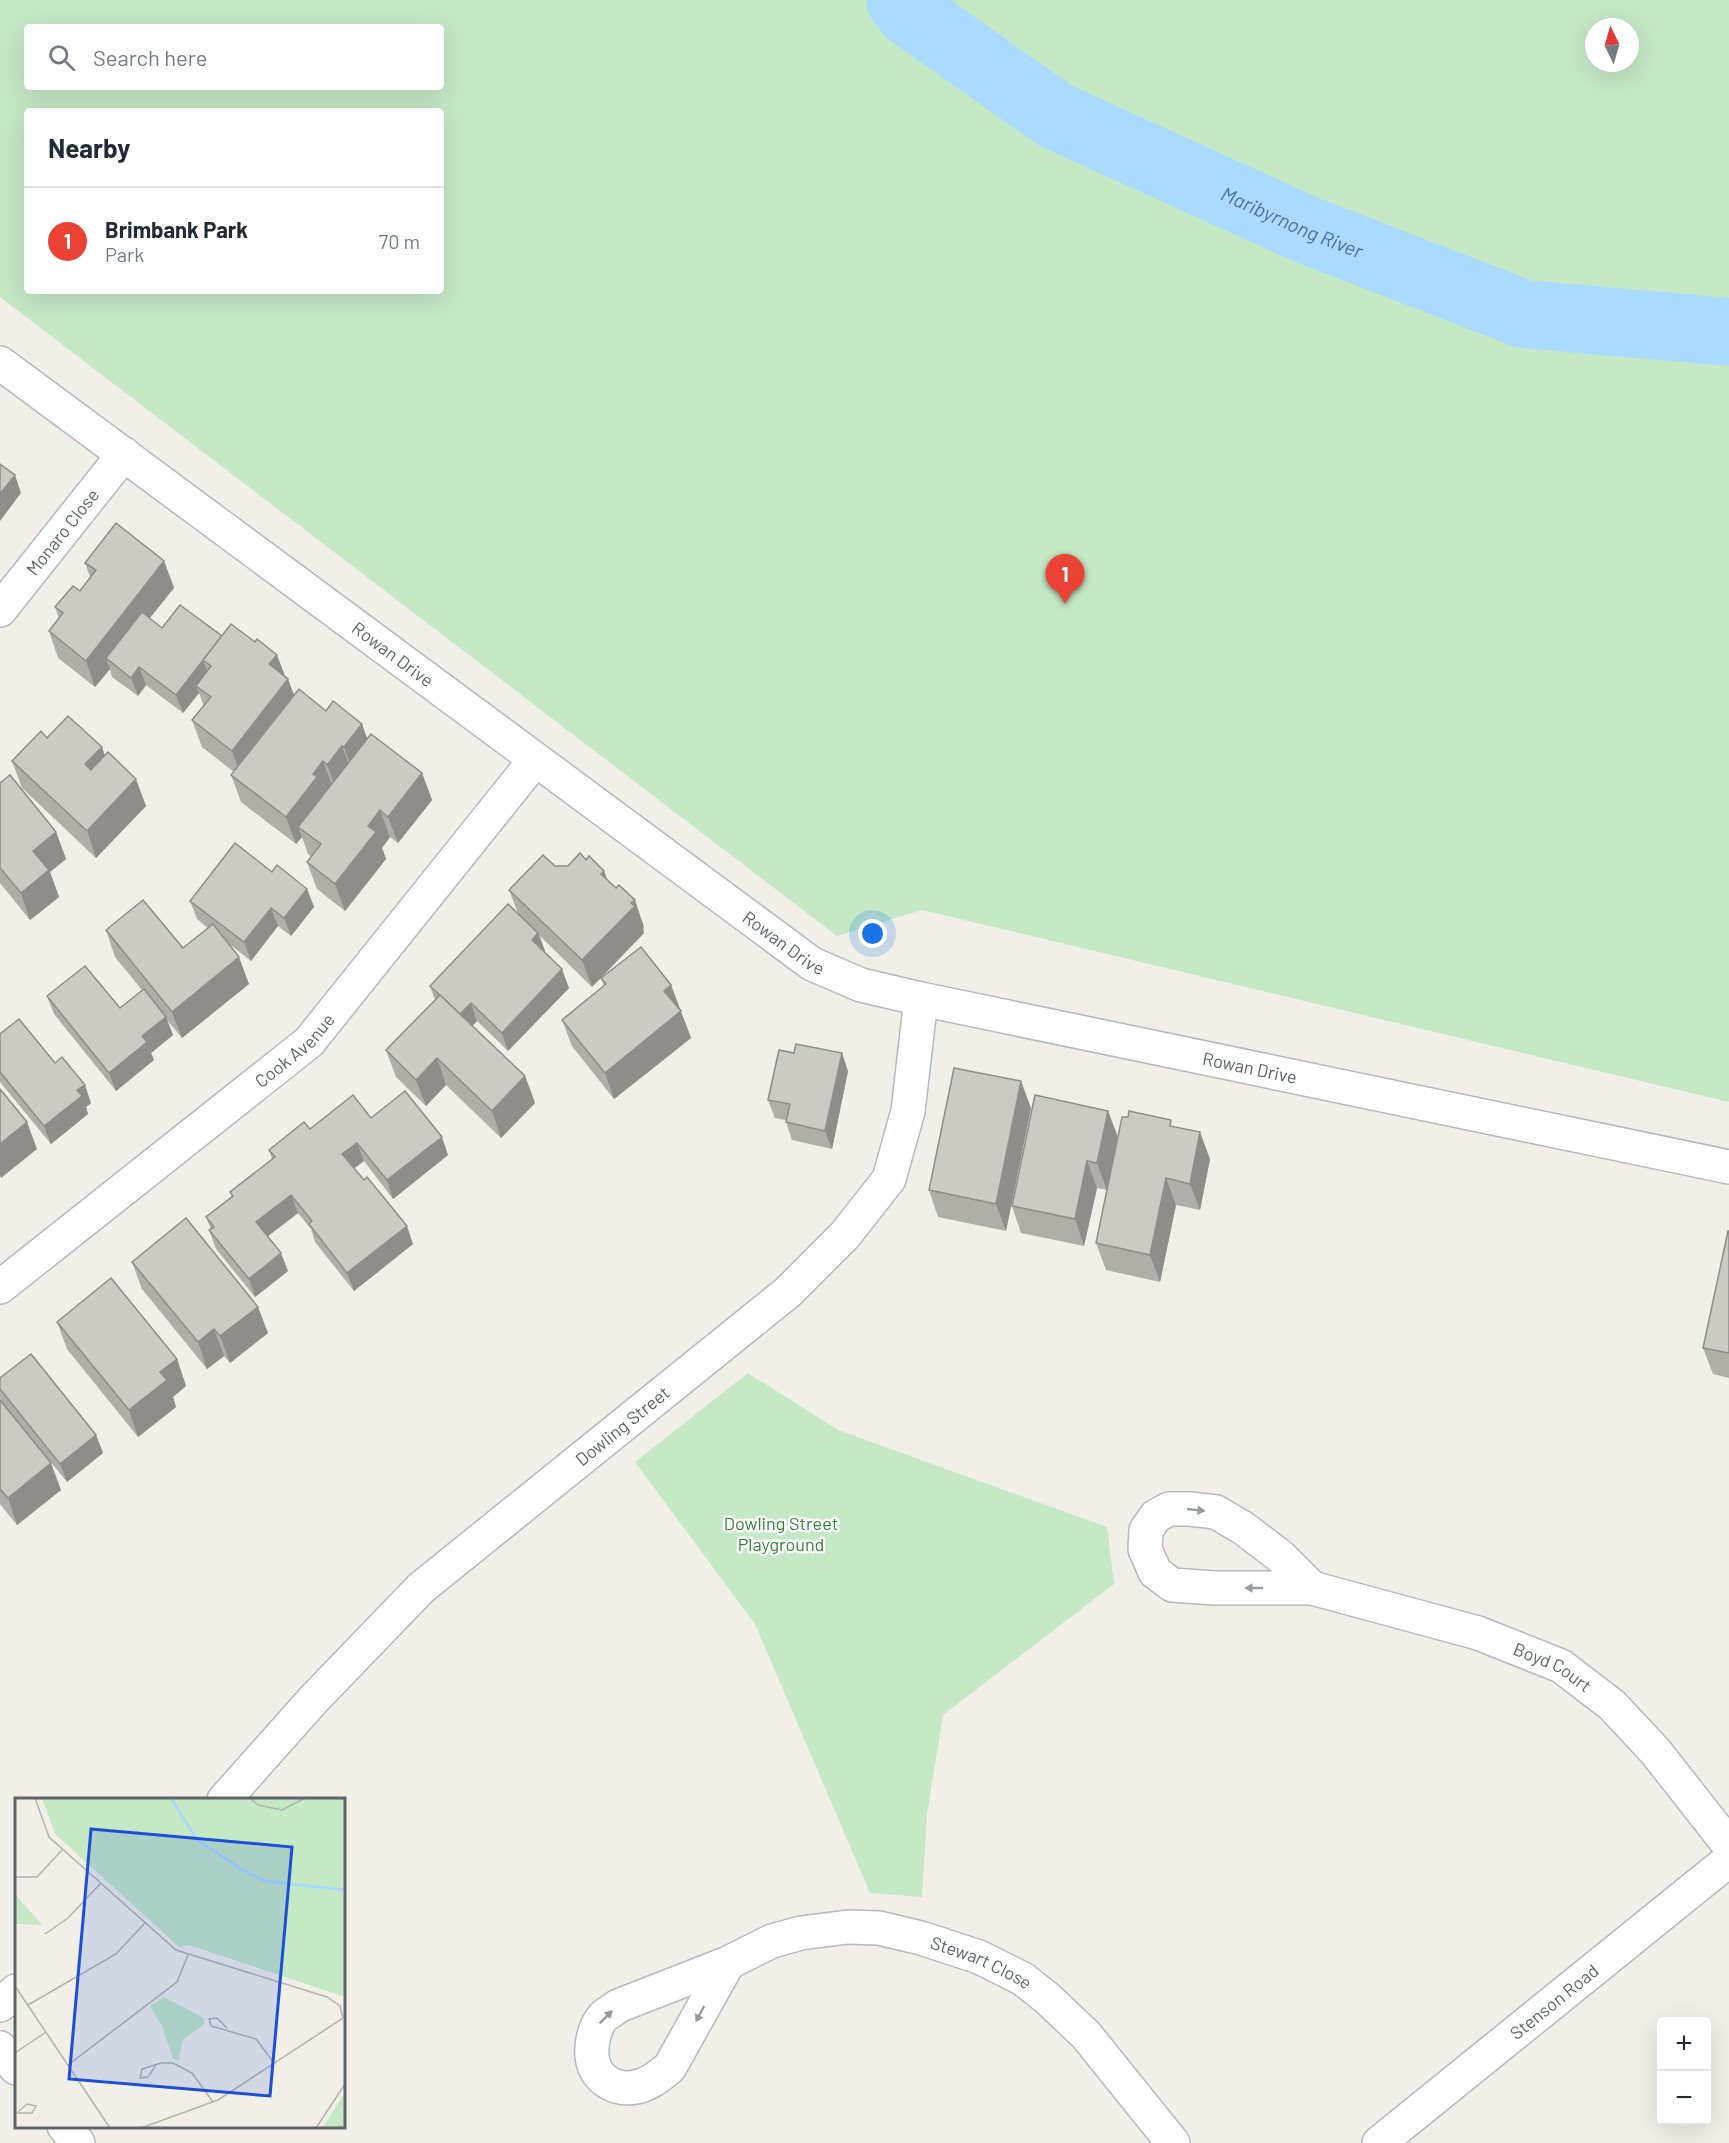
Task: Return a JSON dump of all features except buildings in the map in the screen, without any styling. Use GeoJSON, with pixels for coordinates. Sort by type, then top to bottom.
{"type":"FeatureCollection","features":[{"type":"Feature","properties":{"kind":"street","name":"Rowan Drive"},"geometry":{"type":"LineString","coordinates":[[0,363],[813,964],[861,985],[921,999],[1729,1167]]}},
{"type":"Feature","properties":{"kind":"street","name":"Monaro Close"},"geometry":{"type":"LineString","coordinates":[[0,610],[124,454]]}},
{"type":"Feature","properties":{"kind":"street","name":"Cook Avenue"},"geometry":{"type":"LineString","coordinates":[[0,1287],[309,1042],[535,760]]}},
{"type":"Feature","properties":{"kind":"street","name":"Dowling Street"},"geometry":{"type":"LineString","coordinates":[[226,1798],[314,1699],[421,1588],[788,1292],[845,1235],[889,1179],[908,1111],[921,999]]}},
{"type":"Feature","properties":{"kind":"street","name":"Boyd Court"},"geometry":{"type":"LineString","coordinates":[[1312,1588],[1478,1633],[1561,1666],[1612,1705],[1655,1751],[1729,1845]]}},
{"type":"Feature","properties":{"kind":"street","name":"Stenson Road"},"geometry":{"type":"LineString","coordinates":[[1379,2143],[1729,1860]]}},
{"type":"Feature","properties":{"kind":"street","name":"Stewart Close"},"geometry":{"type":"LineString","coordinates":[[728,1962],[772,1941],[801,1933],[848,1927],[879,1928],[921,1938],[979,1957],[1023,1979],[1086,2035],[1173,2143]]}},
{"type":"Feature","properties":{"kind":"street"},"geometry":{"type":"LineString","coordinates":[[0,2005],[15,1992]]}},
{"type":"Feature","properties":{"kind":"street"},"geometry":{"type":"LineString","coordinates":[[0,2048],[15,2067]]}},
{"type":"Feature","properties":{"kind":"street"},"geometry":{"type":"LineString","coordinates":[[65,2128],[78,2143]]}},
{"type":"Feature","properties":{"kind":"green space"},"geometry":{"type":"Polygon","coordinates":[[[0,0],[1729,0],[1729,1102],[922,910],[837,936],[0,297],[0,0]]]}},
{"type":"Feature","properties":{"kind":"green space","name":"Dowling Street Playground"},"geometry":{"type":"Polygon","coordinates":[[[748,1373],[838,1430],[1107,1527],[1114,1584],[943,1715],[927,1814],[922,1897],[870,1893],[755,1624],[635,1462],[748,1373]]]}},
{"type":"Feature","properties":{"kind":"waterway","name":"Maribyrnong River"},"geometry":{"type":"LineString","coordinates":[[900,0],[910,13],[1056,116],[1307,230],[1524,314],[1729,332]]}},
{"type":"Feature","properties":{"kind":"place","name":"Brimbank Park"},"geometry":{"type":"Point","coordinates":[1065,604]}}]}
